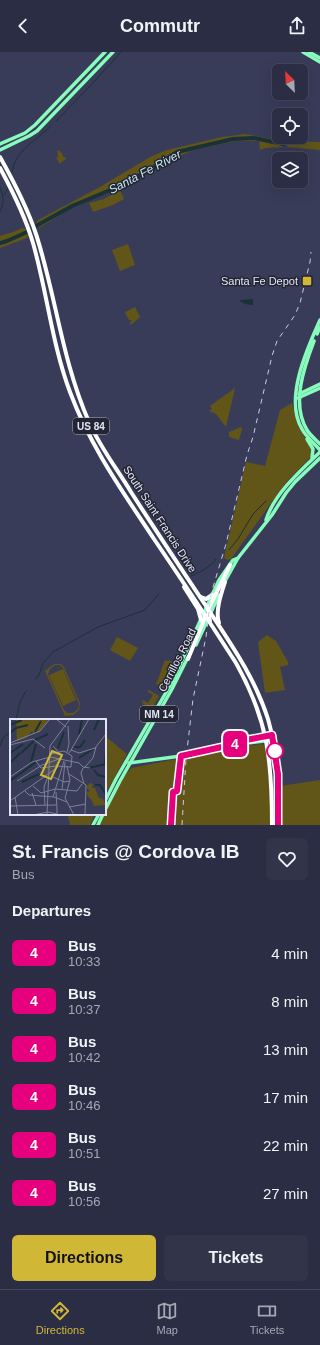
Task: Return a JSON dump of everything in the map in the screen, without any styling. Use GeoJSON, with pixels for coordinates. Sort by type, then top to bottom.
{"type":"FeatureCollection","features":[{"type":"Feature","properties":{"kind":"highway","name":"South Saint Francis Drive"},"geometry":{"type":"LineString","coordinates":[[0,157],[16,186],[30,217],[41,253],[69,366],[78,395],[90,423],[110,460],[200,597],[213,629],[245,678],[257,707],[266,738],[271,771],[272,825]]}},
{"type":"Feature","properties":{"kind":"highway","name":"South Saint Francis Drive"},"geometry":{"type":"LineString","coordinates":[[0,168],[13,192],[25,220],[36,254],[61,364],[79,413],[102,458],[178,576],[225,634],[254,684],[264,708],[272,737],[278,774],[278,825]]}},
{"type":"Feature","properties":{"kind":"highway"},"geometry":{"type":"LineString","coordinates":[[188,659],[207,613],[230,565]]}},
{"type":"Feature","properties":{"kind":"highway"},"geometry":{"type":"LineString","coordinates":[[178,576],[198,608],[201,620]]}},
{"type":"Feature","properties":{"kind":"highway"},"geometry":{"type":"LineString","coordinates":[[225,582],[218,622],[225,634]]}},
{"type":"Feature","properties":{"kind":"highway"},"geometry":{"type":"LineString","coordinates":[[200,597],[206,599],[212,595]]}},
{"type":"Feature","properties":{"kind":"main road"},"geometry":{"type":"LineString","coordinates":[[0,144],[25,133],[36,125],[105,52]]}},
{"type":"Feature","properties":{"kind":"main road"},"geometry":{"type":"LineString","coordinates":[[0,150],[37,131],[113,52]]}},
{"type":"Feature","properties":{"kind":"main road"},"geometry":{"type":"LineString","coordinates":[[303,52],[320,62]]}},
{"type":"Feature","properties":{"kind":"main road"},"geometry":{"type":"LineString","coordinates":[[309,52],[320,58]]}},
{"type":"Feature","properties":{"kind":"main road"},"geometry":{"type":"LineString","coordinates":[[311,460],[313,449],[301,429],[296,412],[299,378],[305,356],[320,320]]}},
{"type":"Feature","properties":{"kind":"main road"},"geometry":{"type":"LineString","coordinates":[[320,327],[310,350],[298,396],[300,410],[305,425],[310,434],[320,444]]}},
{"type":"Feature","properties":{"kind":"main road"},"geometry":{"type":"LineString","coordinates":[[298,396],[320,384]]}},
{"type":"Feature","properties":{"kind":"main road"},"geometry":{"type":"LineString","coordinates":[[298,396],[320,388]]}},
{"type":"Feature","properties":{"kind":"main road"},"geometry":{"type":"LineString","coordinates":[[301,429],[320,451]]}},
{"type":"Feature","properties":{"kind":"main road","name":"Cerrillos Road"},"geometry":{"type":"LineString","coordinates":[[266,522],[268,512],[286,487],[320,451]]}},
{"type":"Feature","properties":{"kind":"main road","name":"Cerrillos Road"},"geometry":{"type":"LineString","coordinates":[[150,725],[201,620],[207,613],[238,558],[295,482],[320,458]]}},
{"type":"Feature","properties":{"kind":"main road","name":"Cerrillos Road"},"geometry":{"type":"LineString","coordinates":[[207,613],[212,595],[219,580],[234,560],[238,558]]}},
{"type":"Feature","properties":{"kind":"main road","name":"Cerrillos Road"},"geometry":{"type":"LineString","coordinates":[[106,800],[188,659]]}},
{"type":"Feature","properties":{"kind":"main road"},"geometry":{"type":"LineString","coordinates":[[128,763],[181,756],[240,743],[246,740],[272,737]]}},
{"type":"Feature","properties":{"kind":"main road","name":"Cerrillos Road"},"geometry":{"type":"LineString","coordinates":[[106,808],[128,763]]}},
{"type":"Feature","properties":{"kind":"main road"},"geometry":{"type":"LineString","coordinates":[[93,825],[98,815]]}},
{"type":"Feature","properties":{"kind":"main road"},"geometry":{"type":"LineString","coordinates":[[98,825],[103,815]]}},
{"type":"Feature","properties":{"kind":"shaded area"},"geometry":{"type":"Polygon","coordinates":[[[245,134],[272,139],[272,144],[283,144],[283,147],[266,148],[260,150],[259,141],[235,141],[191,151],[168,161],[111,192],[78,204],[39,228],[36,223],[38,220],[98,188],[152,156],[167,150],[222,137],[245,134]]]}},
{"type":"Feature","properties":{"kind":"shaded area"},"geometry":{"type":"Polygon","coordinates":[[[308,142],[320,142],[320,150],[287,147],[287,144],[308,144],[308,142]]]}},
{"type":"Feature","properties":{"kind":"shaded area"},"geometry":{"type":"Polygon","coordinates":[[[57,150],[61,152],[63,155],[62,156],[66,159],[59,164],[56,158],[58,157],[57,150]]]}},
{"type":"Feature","properties":{"kind":"shaded area"},"geometry":{"type":"Polygon","coordinates":[[[120,190],[124,199],[113,205],[93,212],[89,203],[104,199],[120,190]]]}},
{"type":"Feature","properties":{"kind":"shaded area"},"geometry":{"type":"Polygon","coordinates":[[[22,228],[26,229],[28,235],[27,238],[0,248],[0,236],[22,228]]]}},
{"type":"Feature","properties":{"kind":"shaded area"},"geometry":{"type":"Polygon","coordinates":[[[128,244],[135,265],[120,271],[112,250],[128,244]]]}},
{"type":"Feature","properties":{"kind":"shaded area"},"geometry":{"type":"Polygon","coordinates":[[[253,299],[253,305],[240,301],[240,300],[253,299]]]}},
{"type":"Feature","properties":{"kind":"shaded area"},"geometry":{"type":"Polygon","coordinates":[[[135,307],[140,317],[131,325],[130,323],[132,320],[129,320],[125,312],[135,307]]]}},
{"type":"Feature","properties":{"kind":"shaded area"},"geometry":{"type":"Polygon","coordinates":[[[235,388],[226,427],[216,414],[209,411],[212,409],[210,406],[235,388]]]}},
{"type":"Feature","properties":{"kind":"shaded area"},"geometry":{"type":"Polygon","coordinates":[[[292,403],[298,426],[311,448],[312,453],[310,458],[284,485],[231,559],[228,560],[224,558],[246,462],[265,466],[280,410],[292,403]]]}},
{"type":"Feature","properties":{"kind":"shaded area"},"geometry":{"type":"Polygon","coordinates":[[[241,427],[242,429],[239,440],[229,437],[229,432],[241,427]]]}},
{"type":"Feature","properties":{"kind":"shaded area"},"geometry":{"type":"Polygon","coordinates":[[[267,635],[276,641],[288,662],[288,665],[280,667],[285,690],[265,693],[258,642],[267,635]]]}},
{"type":"Feature","properties":{"kind":"shaded area"},"geometry":{"type":"Polygon","coordinates":[[[117,637],[138,648],[130,661],[110,650],[117,637]]]}},
{"type":"Feature","properties":{"kind":"shaded area"},"geometry":{"type":"Polygon","coordinates":[[[165,660],[169,660],[176,664],[163,689],[156,684],[165,660]]]}},
{"type":"Feature","properties":{"kind":"shaded area"},"geometry":{"type":"Polygon","coordinates":[[[54,664],[61,664],[64,667],[80,703],[79,710],[73,715],[65,716],[45,671],[54,664]],[[55,665],[50,669],[48,674],[64,710],[67,713],[73,713],[78,709],[79,704],[63,668],[60,665],[55,665]]]}},
{"type":"Feature","properties":{"kind":"shaded area"},"geometry":{"type":"Polygon","coordinates":[[[63,669],[76,700],[63,706],[49,675],[63,669]]]}},
{"type":"Feature","properties":{"kind":"shaded area"},"geometry":{"type":"Polygon","coordinates":[[[149,690],[159,696],[152,709],[142,703],[143,700],[148,703],[153,695],[147,691],[149,690]]]}},
{"type":"Feature","properties":{"kind":"shaded area"},"geometry":{"type":"Polygon","coordinates":[[[106,737],[127,754],[106,793],[106,737]]]}},
{"type":"Feature","properties":{"kind":"shaded area"},"geometry":{"type":"Polygon","coordinates":[[[262,744],[266,747],[270,789],[320,780],[320,825],[279,825],[279,803],[271,805],[271,825],[99,825],[104,815],[106,815],[106,811],[123,778],[131,768],[232,748],[262,744]]]}},
{"type":"Feature","properties":{"kind":"shaded area"},"geometry":{"type":"Polygon","coordinates":[[[67,815],[95,815],[90,825],[69,825],[67,815]]]}},
{"type":"Feature","properties":{"kind":"waterway"},"geometry":{"type":"LineString","coordinates":[[56,121],[121,52]]}},
{"type":"Feature","properties":{"kind":"waterway"},"geometry":{"type":"LineString","coordinates":[[12,172],[14,164],[22,151],[51,126]]}},
{"type":"Feature","properties":{"kind":"waterway","name":"Santa Fe River"},"geometry":{"type":"LineString","coordinates":[[36,226],[72,206],[115,188],[148,171],[177,152],[233,139],[254,138],[272,142]]}},
{"type":"Feature","properties":{"kind":"waterway"},"geometry":{"type":"LineString","coordinates":[[0,188],[3,200],[0,212]]}},
{"type":"Feature","properties":{"kind":"waterway"},"geometry":{"type":"LineString","coordinates":[[4,195],[8,188]]}},
{"type":"Feature","properties":{"kind":"waterway","name":"Santa Fe River"},"geometry":{"type":"LineString","coordinates":[[0,243],[27,232]]}},
{"type":"Feature","properties":{"kind":"waterway"},"geometry":{"type":"LineString","coordinates":[[229,550],[238,539],[253,514],[266,501]]}},
{"type":"Feature","properties":{"kind":"waterway"},"geometry":{"type":"LineString","coordinates":[[191,576],[208,567],[216,559]]}},
{"type":"Feature","properties":{"kind":"waterway"},"geometry":{"type":"LineString","coordinates":[[35,679],[39,675],[43,663],[53,652],[98,627],[145,610],[159,594]]}},
{"type":"Feature","properties":{"kind":"waterway"},"geometry":{"type":"LineString","coordinates":[[16,719],[20,702],[26,691]]}},
{"type":"Feature","properties":{"kind":"waterway"},"geometry":{"type":"LineString","coordinates":[[0,746],[3,738],[10,732]]}},
{"type":"Feature","properties":{"kind":"railway"},"geometry":{"type":"LineString","coordinates":[[182,825],[186,759],[193,699],[206,637],[211,594],[226,544],[272,356],[277,341],[295,315],[300,303],[311,252]]}},
{"type":"Feature","properties":{"kind":"bus line","name":"4"},"geometry":{"type":"LineString","coordinates":[[171,825],[173,792],[177,791],[181,756],[272,735],[278,774],[278,825]]}},
{"type":"Feature","properties":{"kind":"place","name":"Santa Fe Depot"},"geometry":{"type":"Point","coordinates":[307,281]}}]}
